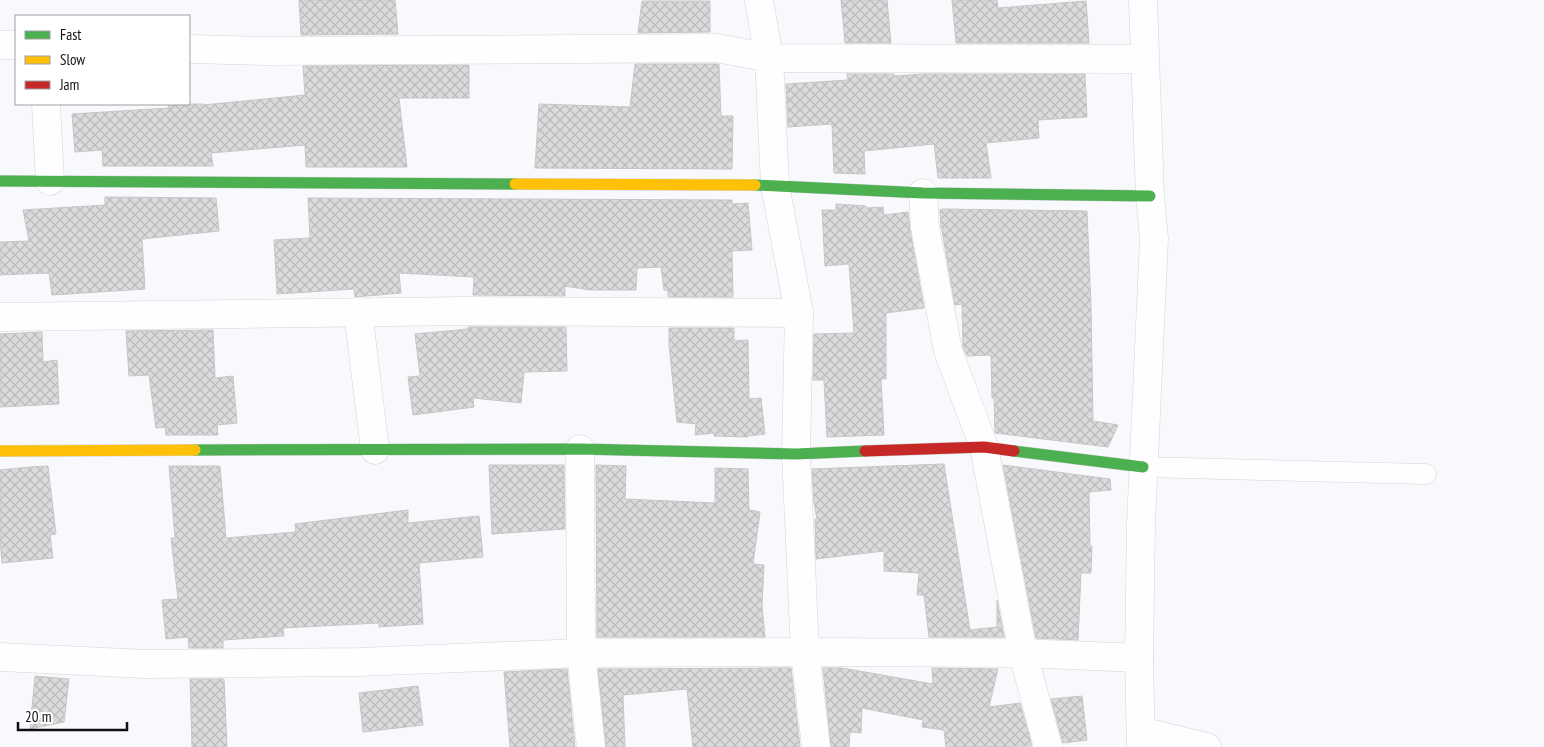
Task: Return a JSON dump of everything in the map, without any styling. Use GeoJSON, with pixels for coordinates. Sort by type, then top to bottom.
{"type":"FeatureCollection","features":[{"type":"Feature","properties":{"kind":"street"},"geometry":{"type":"LineString","coordinates":[[759,0],[769,58],[775,185],[799,313],[796,454],[805,652],[816,747]]}},
{"type":"Feature","properties":{"kind":"street"},"geometry":{"type":"LineString","coordinates":[[1143,0],[1150,196],[1154,238],[1141,524],[1139,658],[1141,739],[1207,747]]}},
{"type":"Feature","properties":{"kind":"street"},"geometry":{"type":"LineString","coordinates":[[0,44],[15,45]]}},
{"type":"Feature","properties":{"kind":"street"},"geometry":{"type":"LineString","coordinates":[[190,49],[278,51],[717,48],[769,58],[1144,58]]}},
{"type":"Feature","properties":{"kind":"street"},"geometry":{"type":"LineString","coordinates":[[46,105],[50,182]]}},
{"type":"Feature","properties":{"kind":"street"},"geometry":{"type":"LineString","coordinates":[[0,181],[775,185],[923,193],[1150,196]]}},
{"type":"Feature","properties":{"kind":"street"},"geometry":{"type":"LineString","coordinates":[[923,193],[925,227],[948,351],[984,447],[1023,653],[1048,747]]}},
{"type":"Feature","properties":{"kind":"street"},"geometry":{"type":"LineString","coordinates":[[0,316],[475,311],[799,313]]}},
{"type":"Feature","properties":{"kind":"street"},"geometry":{"type":"LineString","coordinates":[[358,312],[375,450]]}},
{"type":"Feature","properties":{"kind":"street"},"geometry":{"type":"LineString","coordinates":[[0,451],[580,449],[796,454],[984,447],[1143,467]]}},
{"type":"Feature","properties":{"kind":"street"},"geometry":{"type":"LineString","coordinates":[[580,449],[581,653],[591,747]]}},
{"type":"Feature","properties":{"kind":"street"},"geometry":{"type":"LineString","coordinates":[[0,656],[146,664],[359,662],[581,653],[1023,653],[1139,658]]}},
{"type":"Feature","properties":{"kind":"lane"},"geometry":{"type":"LineString","coordinates":[[1143,467],[1426,474]]}},
{"type":"Feature","properties":{"kind":"building"},"geometry":{"type":"Polygon","coordinates":[[[299,0],[395,0],[398,34],[301,35],[299,0]]]}},
{"type":"Feature","properties":{"kind":"building"},"geometry":{"type":"Polygon","coordinates":[[[841,0],[887,0],[891,43],[845,43],[841,0]]]}},
{"type":"Feature","properties":{"kind":"building"},"geometry":{"type":"Polygon","coordinates":[[[952,0],[997,0],[998,8],[1086,1],[1089,43],[956,43],[952,0]]]}},
{"type":"Feature","properties":{"kind":"building"},"geometry":{"type":"Polygon","coordinates":[[[642,1],[710,1],[710,32],[638,33],[642,1]]]}},
{"type":"Feature","properties":{"kind":"building"},"geometry":{"type":"Polygon","coordinates":[[[635,64],[719,64],[721,116],[733,116],[732,169],[535,168],[539,104],[630,107],[635,64]]]}},
{"type":"Feature","properties":{"kind":"building"},"geometry":{"type":"Polygon","coordinates":[[[469,65],[469,98],[399,98],[407,167],[306,167],[305,145],[211,153],[213,166],[103,166],[102,150],[75,152],[72,114],[169,108],[168,105],[203,105],[305,95],[303,66],[469,65]]]}},
{"type":"Feature","properties":{"kind":"building"},"geometry":{"type":"Polygon","coordinates":[[[847,74],[894,74],[894,76],[923,74],[1085,74],[1087,117],[1038,120],[1039,138],[986,143],[991,178],[938,178],[934,144],[864,151],[865,174],[834,173],[832,124],[788,127],[786,84],[848,80],[847,74]]]}},
{"type":"Feature","properties":{"kind":"building"},"geometry":{"type":"Polygon","coordinates":[[[105,197],[216,198],[219,231],[142,239],[145,289],[52,295],[49,273],[0,275],[0,242],[29,241],[23,210],[105,205],[105,197]]]}},
{"type":"Feature","properties":{"kind":"building"},"geometry":{"type":"Polygon","coordinates":[[[308,198],[732,200],[732,204],[748,203],[752,250],[732,251],[733,297],[668,297],[668,290],[664,290],[661,267],[637,268],[636,290],[590,290],[565,286],[565,296],[473,295],[474,277],[399,273],[401,293],[355,297],[354,289],[277,294],[274,240],[310,238],[308,198]]]}},
{"type":"Feature","properties":{"kind":"building"},"geometry":{"type":"Polygon","coordinates":[[[836,204],[866,206],[866,208],[883,207],[884,215],[908,212],[924,308],[886,313],[886,379],[881,379],[884,435],[827,437],[824,380],[813,380],[814,334],[854,333],[849,264],[825,266],[822,210],[836,210],[836,204]]]}},
{"type":"Feature","properties":{"kind":"building"},"geometry":{"type":"Polygon","coordinates":[[[940,210],[1087,211],[1093,421],[1118,425],[1108,447],[995,433],[991,355],[967,356],[963,347],[962,304],[955,305],[941,225],[940,210]]]}},
{"type":"Feature","properties":{"kind":"building"},"geometry":{"type":"Polygon","coordinates":[[[468,327],[566,327],[567,371],[524,372],[521,403],[473,398],[474,407],[413,415],[408,377],[420,376],[415,334],[468,329],[468,327]]]}},
{"type":"Feature","properties":{"kind":"building"},"geometry":{"type":"Polygon","coordinates":[[[669,328],[734,328],[734,341],[748,340],[749,399],[761,398],[765,434],[748,437],[714,436],[714,433],[695,435],[696,424],[677,422],[669,328]]]}},
{"type":"Feature","properties":{"kind":"building"},"geometry":{"type":"Polygon","coordinates":[[[213,330],[215,378],[233,376],[237,423],[217,425],[218,435],[166,435],[165,427],[156,428],[149,375],[129,376],[126,331],[213,330]]]}},
{"type":"Feature","properties":{"kind":"building"},"geometry":{"type":"Polygon","coordinates":[[[42,332],[43,362],[57,360],[59,404],[0,407],[0,334],[42,332]]]}},
{"type":"Feature","properties":{"kind":"building"},"geometry":{"type":"Polygon","coordinates":[[[944,464],[970,630],[997,627],[997,600],[1004,637],[929,637],[924,595],[917,595],[919,573],[884,571],[884,551],[816,559],[815,519],[817,519],[812,469],[944,464]]]}},
{"type":"Feature","properties":{"kind":"building"},"geometry":{"type":"Polygon","coordinates":[[[489,465],[564,465],[565,529],[492,534],[489,465]]]}},
{"type":"Feature","properties":{"kind":"building"},"geometry":{"type":"Polygon","coordinates":[[[596,465],[626,466],[625,499],[715,503],[715,468],[748,469],[749,510],[760,512],[753,564],[764,565],[762,606],[765,637],[597,637],[596,465]]]}},
{"type":"Feature","properties":{"kind":"building"},"geometry":{"type":"Polygon","coordinates":[[[1003,465],[1110,479],[1111,490],[1089,492],[1090,546],[1092,546],[1091,573],[1081,573],[1078,640],[1036,638],[1003,465]]]}},
{"type":"Feature","properties":{"kind":"building"},"geometry":{"type":"Polygon","coordinates":[[[48,466],[56,534],[50,535],[53,558],[2,563],[0,470],[48,466]]]}},
{"type":"Feature","properties":{"kind":"building"},"geometry":{"type":"Polygon","coordinates":[[[169,466],[220,466],[226,538],[296,532],[295,524],[408,510],[408,523],[479,516],[483,557],[419,563],[423,624],[379,627],[379,623],[283,628],[284,636],[223,640],[223,648],[189,648],[188,637],[166,639],[162,600],[178,599],[171,538],[175,538],[169,466]]]}},
{"type":"Feature","properties":{"kind":"building"},"geometry":{"type":"Polygon","coordinates":[[[791,668],[800,747],[693,747],[687,689],[623,695],[625,747],[606,747],[598,669],[791,668]]]}},
{"type":"Feature","properties":{"kind":"building"},"geometry":{"type":"Polygon","coordinates":[[[823,668],[842,668],[933,684],[932,668],[998,669],[989,707],[1020,703],[1032,746],[946,747],[944,730],[922,727],[923,720],[862,708],[861,733],[850,732],[849,747],[831,747],[823,668]]]}},
{"type":"Feature","properties":{"kind":"building"},"geometry":{"type":"Polygon","coordinates":[[[567,669],[575,747],[510,747],[504,672],[567,669]]]}},
{"type":"Feature","properties":{"kind":"building"},"geometry":{"type":"Polygon","coordinates":[[[35,676],[69,679],[64,722],[30,729],[35,676]]]}},
{"type":"Feature","properties":{"kind":"building"},"geometry":{"type":"Polygon","coordinates":[[[190,679],[224,679],[227,747],[192,747],[190,679]]]}},
{"type":"Feature","properties":{"kind":"building"},"geometry":{"type":"Polygon","coordinates":[[[418,686],[423,725],[363,732],[359,693],[418,686]]]}},
{"type":"Feature","properties":{"kind":"building"},"geometry":{"type":"Polygon","coordinates":[[[1082,696],[1087,740],[1063,743],[1051,699],[1082,696]]]}},
{"type":"Feature","properties":{"kind":"traffic: fast"},"geometry":{"type":"LineString","coordinates":[[0,181],[515,184]]}},
{"type":"Feature","properties":{"kind":"traffic: fast"},"geometry":{"type":"LineString","coordinates":[[755,185],[923,193],[1150,196]]}},
{"type":"Feature","properties":{"kind":"traffic: fast"},"geometry":{"type":"LineString","coordinates":[[195,450],[580,449],[796,454],[865,451]]}},
{"type":"Feature","properties":{"kind":"traffic: fast"},"geometry":{"type":"LineString","coordinates":[[1014,451],[1143,467]]}},
{"type":"Feature","properties":{"kind":"traffic: slow"},"geometry":{"type":"LineString","coordinates":[[515,184],[755,185]]}},
{"type":"Feature","properties":{"kind":"traffic: slow"},"geometry":{"type":"LineString","coordinates":[[0,451],[195,450]]}},
{"type":"Feature","properties":{"kind":"traffic: jam"},"geometry":{"type":"LineString","coordinates":[[865,451],[984,447],[1014,451]]}}]}
